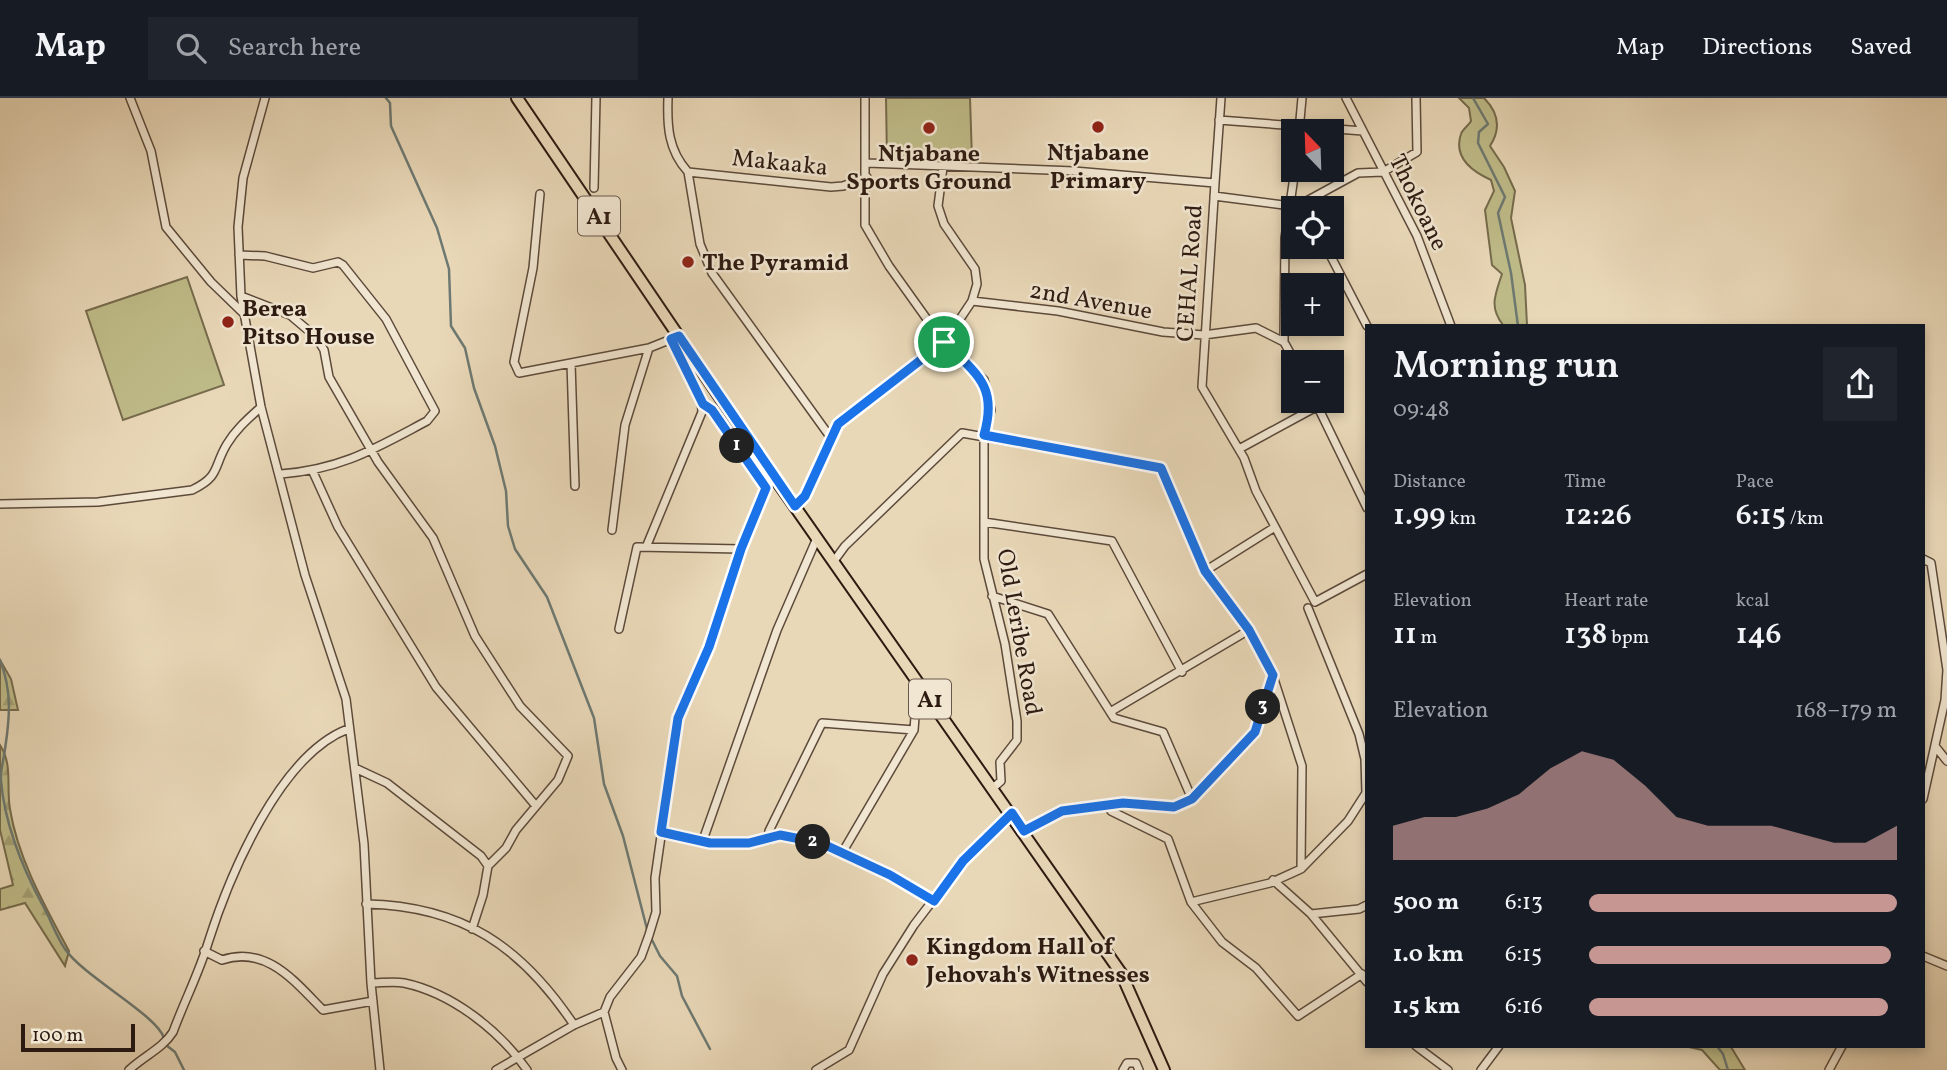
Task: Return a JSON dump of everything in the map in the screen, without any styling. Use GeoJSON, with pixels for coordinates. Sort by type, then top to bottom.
{"type":"FeatureCollection","features":[{"type":"Feature","properties":{"kind":"main road","name":"A1"},"geometry":{"type":"LineString","coordinates":[[517,98],[675,338],[1012,813],[1121,973],[1164,1070]]}},
{"type":"Feature","properties":{"kind":"street"},"geometry":{"type":"LineString","coordinates":[[130,98],[154,164],[155,185],[166,227],[211,282],[243,313]]}},
{"type":"Feature","properties":{"kind":"street"},"geometry":{"type":"LineString","coordinates":[[265,98],[243,178],[239,255],[243,313],[261,407],[281,474],[305,575],[346,699],[364,844],[371,983],[380,1070]]}},
{"type":"Feature","properties":{"kind":"street"},"geometry":{"type":"LineString","coordinates":[[594,188],[596,98]]}},
{"type":"Feature","properties":{"kind":"street"},"geometry":{"type":"LineString","coordinates":[[668,98],[669,138],[680,163],[688,172],[700,244],[708,266],[831,438]]}},
{"type":"Feature","properties":{"kind":"street","name":"Old Leribe Road"},"geometry":{"type":"LineString","coordinates":[[865,98],[865,225],[889,266],[944,342],[984,380],[991,410],[984,435],[984,559],[1005,644],[1017,721],[1017,740],[1000,762],[1001,781],[993,788]]}},
{"type":"Feature","properties":{"kind":"street","name":"CEHAL Road"},"geometry":{"type":"LineString","coordinates":[[1221,98],[1203,335],[1202,387],[1239,449],[1275,527],[1315,602],[1365,575]]}},
{"type":"Feature","properties":{"kind":"street"},"geometry":{"type":"LineString","coordinates":[[1300,119],[1302,98]]}},
{"type":"Feature","properties":{"kind":"street","name":"Thokoane"},"geometry":{"type":"LineString","coordinates":[[1346,98],[1417,236],[1450,324]]}},
{"type":"Feature","properties":{"kind":"street"},"geometry":{"type":"LineString","coordinates":[[1321,196],[1358,173],[1383,172],[1417,152],[1416,98]]}},
{"type":"Feature","properties":{"kind":"street"},"geometry":{"type":"LineString","coordinates":[[1219,120],[1281,127]]}},
{"type":"Feature","properties":{"kind":"street"},"geometry":{"type":"LineString","coordinates":[[1344,130],[1363,131]]}},
{"type":"Feature","properties":{"kind":"street","name":"CEHAL Road"},"geometry":{"type":"LineString","coordinates":[[867,163],[1074,171],[1215,183]]}},
{"type":"Feature","properties":{"kind":"street"},"geometry":{"type":"LineString","coordinates":[[795,506],[805,496],[831,438],[845,417],[944,342],[972,301],[977,284],[975,269],[944,224],[939,205],[943,167]]}},
{"type":"Feature","properties":{"kind":"street","name":"Makaaka"},"geometry":{"type":"LineString","coordinates":[[688,172],[831,187],[844,186],[867,177]]}},
{"type":"Feature","properties":{"kind":"street"},"geometry":{"type":"LineString","coordinates":[[540,194],[538,231],[514,365],[519,373],[649,348],[675,338],[703,404],[712,410],[766,488]]}},
{"type":"Feature","properties":{"kind":"street"},"geometry":{"type":"LineString","coordinates":[[1214,196],[1281,205]]}},
{"type":"Feature","properties":{"kind":"street"},"geometry":{"type":"LineString","coordinates":[[239,255],[265,256],[313,268],[338,261],[386,319],[435,411],[427,421],[343,464],[313,472],[281,474]]}},
{"type":"Feature","properties":{"kind":"street"},"geometry":{"type":"LineString","coordinates":[[1285,259],[1284,342],[1288,350]]}},
{"type":"Feature","properties":{"kind":"street"},"geometry":{"type":"LineString","coordinates":[[1332,259],[1366,324]]}},
{"type":"Feature","properties":{"kind":"street"},"geometry":{"type":"LineString","coordinates":[[241,296],[290,315],[316,337],[324,350],[329,377],[371,451],[433,538],[471,627],[508,689],[533,721],[568,756],[558,780],[506,848],[488,866],[483,895],[472,929]]}},
{"type":"Feature","properties":{"kind":"street","name":"2nd Avenue"},"geometry":{"type":"LineString","coordinates":[[972,301],[1058,311],[1163,332],[1203,335],[1256,328],[1284,342]]}},
{"type":"Feature","properties":{"kind":"street"},"geometry":{"type":"LineString","coordinates":[[612,530],[625,425],[649,348]]}},
{"type":"Feature","properties":{"kind":"street"},"geometry":{"type":"LineString","coordinates":[[571,363],[575,486]]}},
{"type":"Feature","properties":{"kind":"street"},"geometry":{"type":"LineString","coordinates":[[647,545],[700,419],[703,404]]}},
{"type":"Feature","properties":{"kind":"street"},"geometry":{"type":"LineString","coordinates":[[0,504],[98,502],[191,490],[204,484],[219,467],[225,447],[234,433],[261,407]]}},
{"type":"Feature","properties":{"kind":"street"},"geometry":{"type":"LineString","coordinates":[[1239,449],[1300,413]]}},
{"type":"Feature","properties":{"kind":"street"},"geometry":{"type":"LineString","coordinates":[[1322,413],[1365,504]]}},
{"type":"Feature","properties":{"kind":"street"},"geometry":{"type":"LineString","coordinates":[[834,561],[845,546],[962,433],[1161,468],[1205,571],[1249,630],[1273,675],[1302,766],[1301,869]]}},
{"type":"Feature","properties":{"kind":"street"},"geometry":{"type":"LineString","coordinates":[[313,472],[338,527],[436,687],[536,806]]}},
{"type":"Feature","properties":{"kind":"street"},"geometry":{"type":"LineString","coordinates":[[622,1070],[615,1058],[604,1012],[610,997],[641,957],[649,935],[656,912],[655,878],[678,718],[709,647],[741,549],[772,474]]}},
{"type":"Feature","properties":{"kind":"street"},"geometry":{"type":"LineString","coordinates":[[984,522],[1112,541],[1182,672]]}},
{"type":"Feature","properties":{"kind":"street"},"geometry":{"type":"LineString","coordinates":[[1205,571],[1275,527]]}},
{"type":"Feature","properties":{"kind":"street"},"geometry":{"type":"LineString","coordinates":[[703,841],[777,630],[817,538]]}},
{"type":"Feature","properties":{"kind":"street"},"geometry":{"type":"LineString","coordinates":[[619,629],[637,547],[647,545],[741,549]]}},
{"type":"Feature","properties":{"kind":"street"},"geometry":{"type":"LineString","coordinates":[[1925,560],[1931,564],[1947,670],[1945,700],[1925,790]]}},
{"type":"Feature","properties":{"kind":"street"},"geometry":{"type":"LineString","coordinates":[[992,596],[1048,614],[1114,718],[1163,733],[1192,799]]}},
{"type":"Feature","properties":{"kind":"street"},"geometry":{"type":"LineString","coordinates":[[1308,608],[1359,734],[1365,776]]}},
{"type":"Feature","properties":{"kind":"street"},"geometry":{"type":"LineString","coordinates":[[1110,712],[1182,672],[1249,630]]}},
{"type":"Feature","properties":{"kind":"street"},"geometry":{"type":"LineString","coordinates":[[1024,831],[1062,811],[1123,803],[1174,807],[1192,799],[1255,732],[1273,675]]}},
{"type":"Feature","properties":{"kind":"street"},"geometry":{"type":"LineString","coordinates":[[842,853],[914,730],[915,717],[931,701]]}},
{"type":"Feature","properties":{"kind":"street"},"geometry":{"type":"LineString","coordinates":[[768,840],[769,831],[821,723],[914,730]]}},
{"type":"Feature","properties":{"kind":"street"},"geometry":{"type":"LineString","coordinates":[[129,1070],[148,1053],[165,1044],[173,1032],[231,879],[262,818],[308,756],[348,729]]}},
{"type":"Feature","properties":{"kind":"street"},"geometry":{"type":"LineString","coordinates":[[1935,745],[1947,761]]}},
{"type":"Feature","properties":{"kind":"street"},"geometry":{"type":"LineString","coordinates":[[355,768],[387,783],[481,856],[488,866]]}},
{"type":"Feature","properties":{"kind":"street"},"geometry":{"type":"LineString","coordinates":[[1191,902],[1273,880],[1301,869],[1348,821],[1365,794]]}},
{"type":"Feature","properties":{"kind":"street"},"geometry":{"type":"LineString","coordinates":[[1108,805],[1111,811],[1168,839],[1191,902],[1222,942],[1256,968],[1298,1016],[1364,978],[1311,914],[1273,880]]}},
{"type":"Feature","properties":{"kind":"street"},"geometry":{"type":"LineString","coordinates":[[816,1070],[849,1050],[883,974],[914,925],[963,861],[1012,813]]}},
{"type":"Feature","properties":{"kind":"street"},"geometry":{"type":"LineString","coordinates":[[661,832],[726,844],[768,840],[780,835],[821,843],[934,901]]}},
{"type":"Feature","properties":{"kind":"street"},"geometry":{"type":"LineString","coordinates":[[366,904],[392,905],[438,913],[502,944],[526,963],[552,992],[574,1025]]}},
{"type":"Feature","properties":{"kind":"street"},"geometry":{"type":"LineString","coordinates":[[1311,914],[1365,906]]}},
{"type":"Feature","properties":{"kind":"street"},"geometry":{"type":"LineString","coordinates":[[204,951],[222,960],[231,957],[257,957],[273,964],[296,981],[323,1010],[373,1001]]}},
{"type":"Feature","properties":{"kind":"street"},"geometry":{"type":"LineString","coordinates":[[1925,957],[1947,966]]}},
{"type":"Feature","properties":{"kind":"street"},"geometry":{"type":"LineString","coordinates":[[371,983],[403,983],[452,1003],[509,1044],[527,1070]]}},
{"type":"Feature","properties":{"kind":"street"},"geometry":{"type":"LineString","coordinates":[[496,1070],[574,1025],[604,1012]]}},
{"type":"Feature","properties":{"kind":"street"},"geometry":{"type":"LineString","coordinates":[[1419,1048],[1448,1070]]}},
{"type":"Feature","properties":{"kind":"street"},"geometry":{"type":"LineString","coordinates":[[1481,1070],[1498,1048]]}},
{"type":"Feature","properties":{"kind":"street"},"geometry":{"type":"LineString","coordinates":[[1829,1070],[1841,1048]]}},
{"type":"Feature","properties":{"kind":"street"},"geometry":{"type":"LineString","coordinates":[[1123,1070],[1127,1063],[1136,1063],[1139,1070]]}},
{"type":"Feature","properties":{"kind":"green space","name":"Ntjabane Sports Ground"},"geometry":{"type":"Polygon","coordinates":[[[886,98],[970,98],[972,159],[887,161],[886,98]]]}},
{"type":"Feature","properties":{"kind":"green space"},"geometry":{"type":"Polygon","coordinates":[[[1459,98],[1484,98],[1493,109],[1497,121],[1496,133],[1490,146],[1515,191],[1511,218],[1525,285],[1527,324],[1502,324],[1496,312],[1496,295],[1502,274],[1492,265],[1485,210],[1494,191],[1491,180],[1471,168],[1460,150],[1461,134],[1471,121],[1469,108],[1459,98]]]}},
{"type":"Feature","properties":{"kind":"green space"},"geometry":{"type":"Polygon","coordinates":[[[187,277],[224,385],[123,420],[86,311],[187,277]]]}},
{"type":"Feature","properties":{"kind":"green space"},"geometry":{"type":"Polygon","coordinates":[[[0,660],[11,679],[18,710],[0,710],[0,660]]]}},
{"type":"Feature","properties":{"kind":"green space"},"geometry":{"type":"Polygon","coordinates":[[[0,745],[8,768],[10,809],[19,846],[69,951],[65,966],[25,903],[0,910],[0,889],[13,885],[0,830],[0,745]]]}},
{"type":"Feature","properties":{"kind":"green space"},"geometry":{"type":"Polygon","coordinates":[[[1693,1048],[1732,1048],[1745,1070],[1720,1070],[1702,1050],[1693,1048]]]}},
{"type":"Feature","properties":{"kind":"waterway"},"geometry":{"type":"LineString","coordinates":[[386,98],[390,103],[391,126],[437,228],[449,269],[451,326],[465,348],[474,388],[495,446],[506,491],[508,526],[515,549],[547,597],[594,718],[604,784],[623,836],[647,929]]}},
{"type":"Feature","properties":{"kind":"waterway"},"geometry":{"type":"LineString","coordinates":[[1473,98],[1488,124],[1479,132],[1478,143],[1505,197],[1498,213],[1511,273],[1518,324]]}},
{"type":"Feature","properties":{"kind":"waterway"},"geometry":{"type":"LineString","coordinates":[[0,660],[7,682],[9,704],[1,781],[3,798],[11,830],[35,891],[59,939],[74,960],[148,1018],[164,1038]]}},
{"type":"Feature","properties":{"kind":"waterway"},"geometry":{"type":"LineString","coordinates":[[651,938],[660,956],[677,976],[682,996],[710,1049]]}},
{"type":"Feature","properties":{"kind":"waterway"},"geometry":{"type":"LineString","coordinates":[[166,1045],[175,1052],[184,1070]]}},
{"type":"Feature","properties":{"kind":"waterway"},"geometry":{"type":"LineString","coordinates":[[1718,1048],[1728,1070]]}},
{"type":"Feature","properties":{"kind":"place","name":"Ntjabane Primary"},"geometry":{"type":"Point","coordinates":[1098,127]}},
{"type":"Feature","properties":{"kind":"place","name":"Ntjabane Sports Ground"},"geometry":{"type":"Point","coordinates":[929,128]}},
{"type":"Feature","properties":{"kind":"place","name":"The Pyramid"},"geometry":{"type":"Point","coordinates":[688,262]}},
{"type":"Feature","properties":{"kind":"place","name":"Berea Pitso House"},"geometry":{"type":"Point","coordinates":[228,322]}},
{"type":"Feature","properties":{"kind":"place","name":"Kingdom Hall of Jehovah's Witnesses"},"geometry":{"type":"Point","coordinates":[912,960]}},
{"type":"Feature","properties":{"kind":"route"},"geometry":{"type":"LineString","coordinates":[[679,336],[795,506],[805,496],[838,424],[861,405],[878,396],[944,342],[984,380],[991,410],[984,435],[1161,468],[1205,571],[1249,630],[1273,675],[1255,732],[1228,764],[1187,803],[1174,807],[1123,803],[1062,811],[1024,831],[1012,813],[963,861],[934,901],[890,875],[821,843],[780,835],[749,843],[710,843],[671,832],[661,832],[678,718],[709,647],[741,549],[766,488],[712,410],[703,404],[671,339],[679,336]]}}]}
